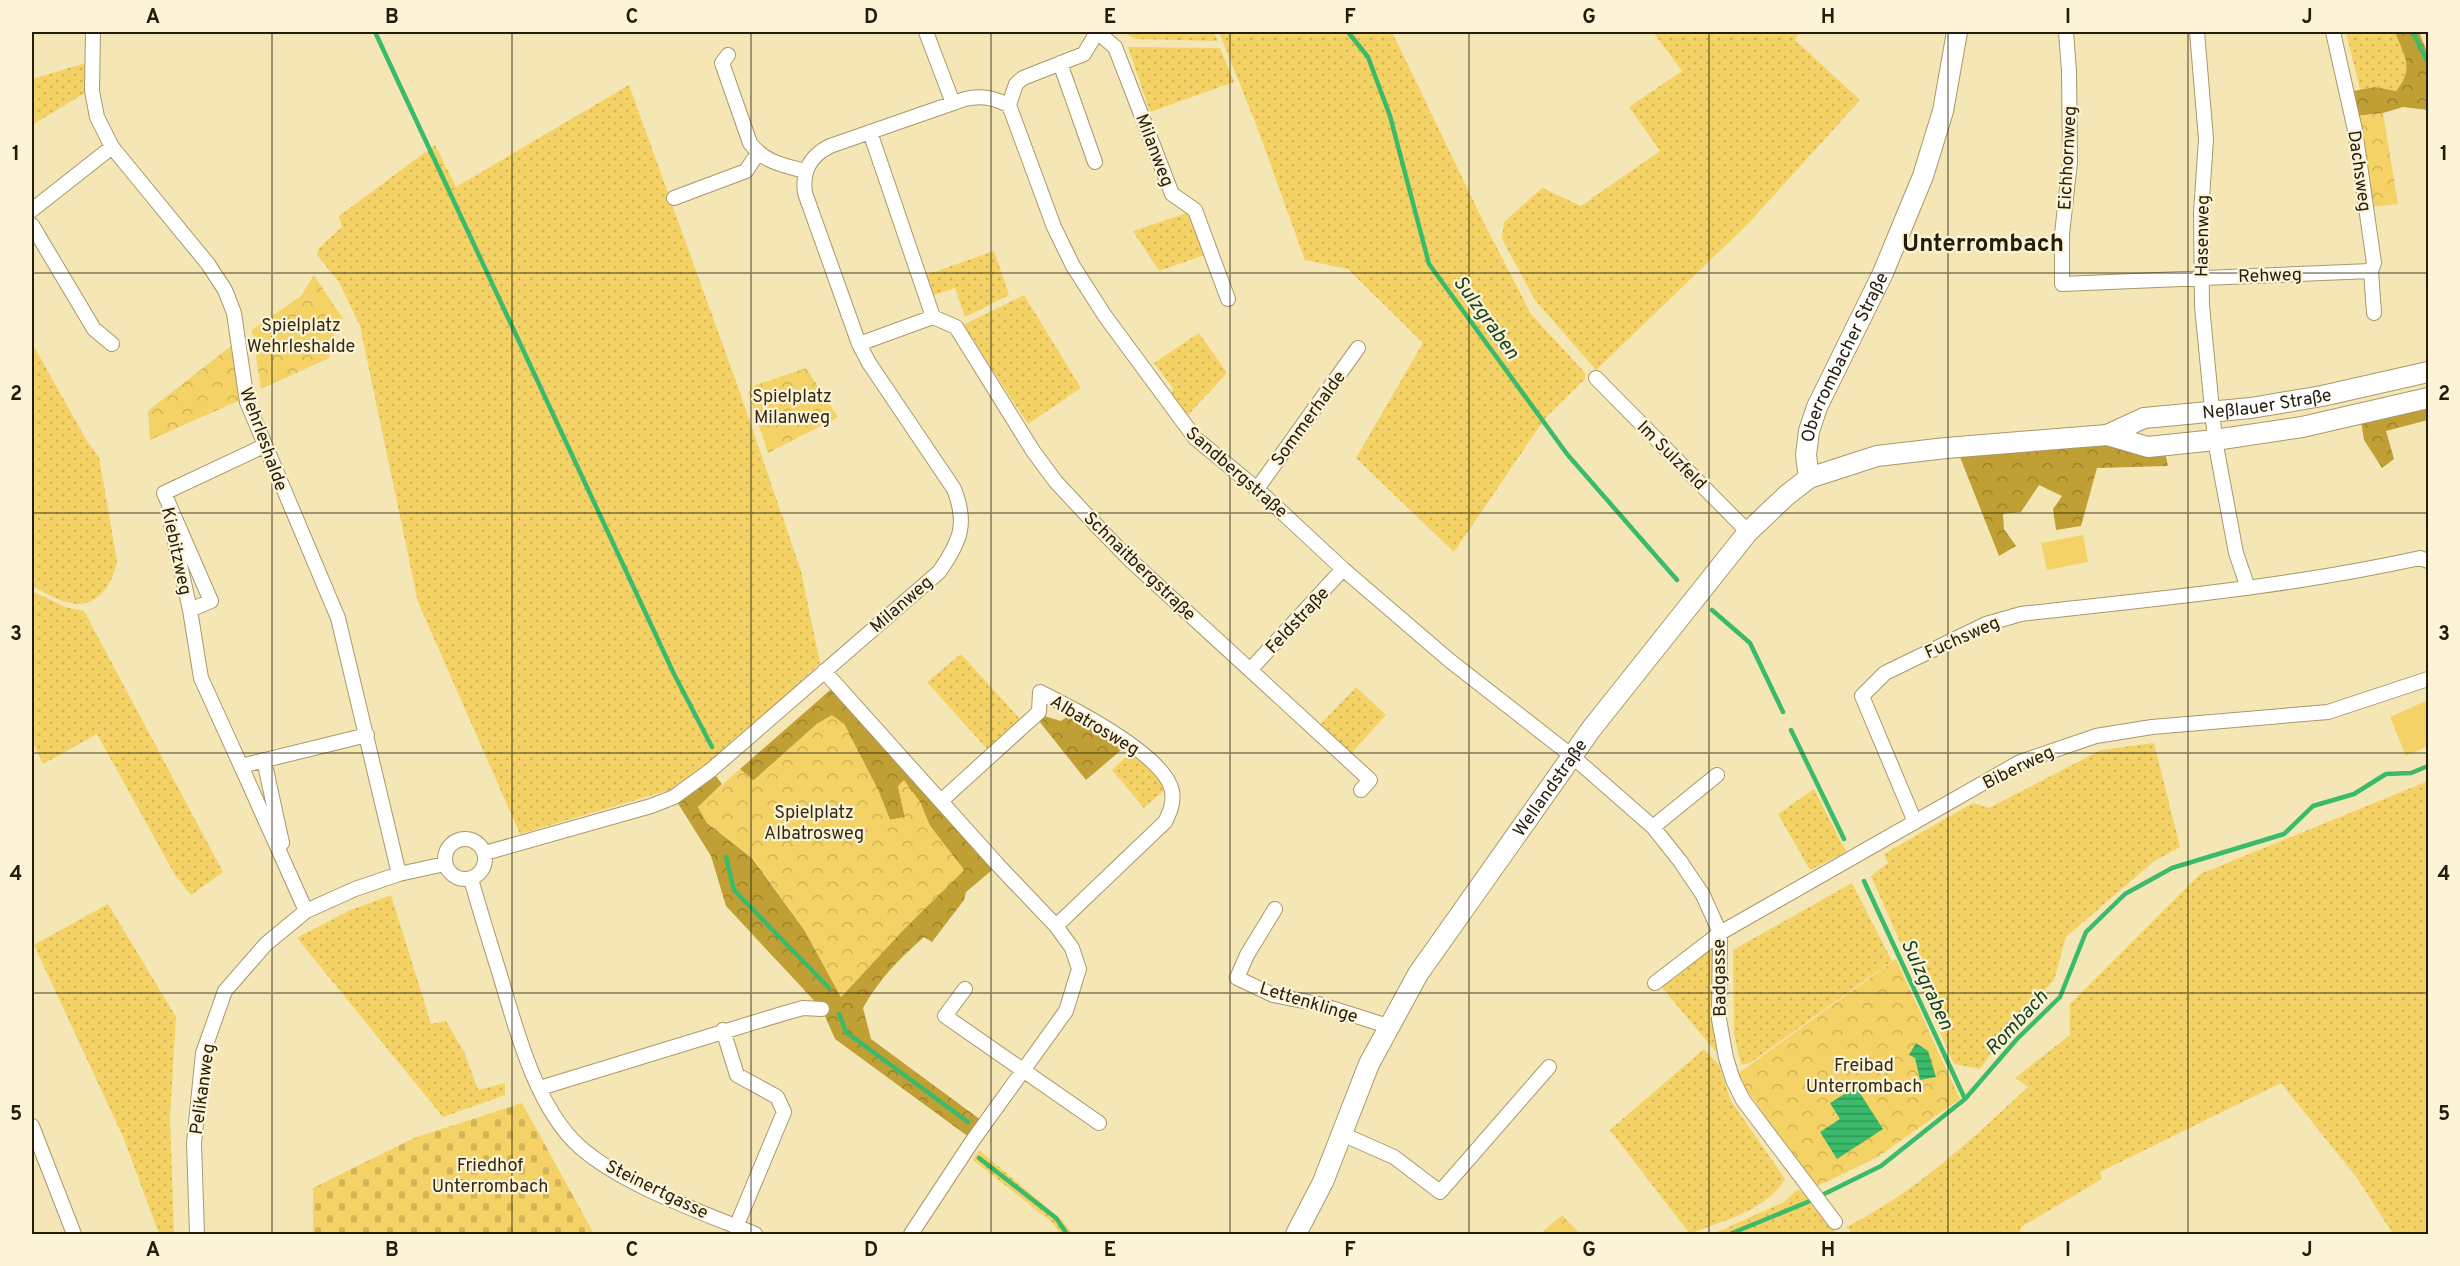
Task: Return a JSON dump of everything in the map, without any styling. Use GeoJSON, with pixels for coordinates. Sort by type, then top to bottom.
{"type":"FeatureCollection","features":[{"type":"Feature","properties":{"kind":"main road","name":"Oberrombacher Straße"},"geometry":{"type":"LineString","coordinates":[[1809,478],[1806,455],[1809,431],[1818,407],[1883,273],[1923,176],[1943,111],[1957,32]]}},
{"type":"Feature","properties":{"kind":"main road","name":"Neßlauer Straße"},"geometry":{"type":"LineString","coordinates":[[1809,478],[1877,456],[2107,435],[2144,418],[2251,408],[2322,396],[2428,372]]}},
{"type":"Feature","properties":{"kind":"main road","name":"Neßlauer Straße"},"geometry":{"type":"LineString","coordinates":[[2107,435],[2148,447],[2215,440],[2302,428],[2428,398]]}},
{"type":"Feature","properties":{"kind":"main road","name":"Wellandstraße"},"geometry":{"type":"LineString","coordinates":[[1296,1234],[1323,1182],[1369,1064],[1418,974],[1572,756],[1748,532],[1774,506],[1809,478]]}},
{"type":"Feature","properties":{"kind":"street","name":"Wehrleshalde"},"geometry":{"type":"LineString","coordinates":[[93,32],[92,91],[97,117],[112,147],[208,264],[225,290],[234,313],[247,402],[338,618],[399,874]]}},
{"type":"Feature","properties":{"kind":"street"},"geometry":{"type":"LineString","coordinates":[[926,32],[953,103]]}},
{"type":"Feature","properties":{"kind":"street","name":"Milanweg"},"geometry":{"type":"LineString","coordinates":[[1009,105],[1016,84],[1023,78],[1084,54],[1097,32],[1115,47],[1172,194],[1195,210],[1228,299]]}},
{"type":"Feature","properties":{"kind":"street","name":"Eichhornweg"},"geometry":{"type":"LineString","coordinates":[[2062,284],[2062,234],[2070,162],[2066,32]]}},
{"type":"Feature","properties":{"kind":"street","name":"Hasenweg"},"geometry":{"type":"LineString","coordinates":[[2197,32],[2206,139],[2201,213],[2201,277],[2215,440]]}},
{"type":"Feature","properties":{"kind":"street","name":"Dachsweg"},"geometry":{"type":"LineString","coordinates":[[2333,32],[2355,130],[2374,263],[2372,271],[2374,313]]}},
{"type":"Feature","properties":{"kind":"street"},"geometry":{"type":"LineString","coordinates":[[728,55],[722,63],[750,143],[758,153],[772,163],[805,171],[811,159],[820,151],[953,103],[978,96],[993,98],[1009,105]]}},
{"type":"Feature","properties":{"kind":"street"},"geometry":{"type":"LineString","coordinates":[[1060,63],[1095,162]]}},
{"type":"Feature","properties":{"kind":"street","name":"Sandbergstraße"},"geometry":{"type":"LineString","coordinates":[[1009,105],[1054,227],[1073,266],[1105,316],[1195,438],[1257,489],[1343,569],[1449,660],[1572,756]]}},
{"type":"Feature","properties":{"kind":"street"},"geometry":{"type":"LineString","coordinates":[[859,344],[933,317],[870,132]]}},
{"type":"Feature","properties":{"kind":"street"},"geometry":{"type":"LineString","coordinates":[[32,210],[112,147]]}},
{"type":"Feature","properties":{"kind":"street"},"geometry":{"type":"LineString","coordinates":[[674,198],[746,171],[758,153]]}},
{"type":"Feature","properties":{"kind":"street","name":"Milanweg"},"geometry":{"type":"LineString","coordinates":[[484,853],[651,806],[674,797],[704,776],[939,572],[954,551],[962,530],[961,506],[954,489],[869,363],[859,344],[805,193],[805,171]]}},
{"type":"Feature","properties":{"kind":"street"},"geometry":{"type":"LineString","coordinates":[[32,225],[94,329],[112,344]]}},
{"type":"Feature","properties":{"kind":"street","name":"Rehweg"},"geometry":{"type":"LineString","coordinates":[[2062,284],[2372,271]]}},
{"type":"Feature","properties":{"kind":"street","name":"Schnaitbergstraße"},"geometry":{"type":"LineString","coordinates":[[933,317],[956,327],[1056,483],[1128,558],[1370,780],[1361,790]]}},
{"type":"Feature","properties":{"kind":"street","name":"Sommerhalde"},"geometry":{"type":"LineString","coordinates":[[1257,489],[1358,348]]}},
{"type":"Feature","properties":{"kind":"street","name":"Im Sulzfeld"},"geometry":{"type":"LineString","coordinates":[[1596,378],[1748,532]]}},
{"type":"Feature","properties":{"kind":"street"},"geometry":{"type":"LineString","coordinates":[[2215,440],[2236,553],[2247,588]]}},
{"type":"Feature","properties":{"kind":"street","name":"Kiebitzweg"},"geometry":{"type":"LineString","coordinates":[[164,493],[264,446]]}},
{"type":"Feature","properties":{"kind":"street","name":"Kiebitzweg"},"geometry":{"type":"LineString","coordinates":[[164,493],[211,601],[190,610]]}},
{"type":"Feature","properties":{"kind":"street","name":"Kiebitzweg"},"geometry":{"type":"LineString","coordinates":[[164,493],[190,610],[201,678],[289,874]]}},
{"type":"Feature","properties":{"kind":"street","name":"Fuchsweg"},"geometry":{"type":"LineString","coordinates":[[1915,822],[1862,696],[1885,673],[1986,624],[2021,614],[2247,588],[2359,571],[2420,558],[2428,561]]}},
{"type":"Feature","properties":{"kind":"street","name":"Feldstraße"},"geometry":{"type":"LineString","coordinates":[[1250,670],[1343,569]]}},
{"type":"Feature","properties":{"kind":"street"},"geometry":{"type":"LineString","coordinates":[[824,671],[998,866],[1056,926],[1072,948],[1079,969],[1066,1011],[1022,1071],[911,1234]]}},
{"type":"Feature","properties":{"kind":"street","name":"Biberweg"},"geometry":{"type":"LineString","coordinates":[[1655,983],[1720,933],[2020,762],[2096,736],[2217,720],[2328,712],[2428,679]]}},
{"type":"Feature","properties":{"kind":"street","name":"Albatrosweg"},"geometry":{"type":"LineString","coordinates":[[941,801],[1039,712],[1040,692],[1133,745],[1149,759],[1172,790],[1172,808],[1165,822],[1056,926]]}},
{"type":"Feature","properties":{"kind":"street"},"geometry":{"type":"LineString","coordinates":[[241,766],[367,735]]}},
{"type":"Feature","properties":{"kind":"street","name":"Badgasse"},"geometry":{"type":"LineString","coordinates":[[1572,756],[1653,827],[1704,895],[1720,933],[1719,1020],[1726,1058],[1733,1080],[1743,1100],[1835,1222]]}},
{"type":"Feature","properties":{"kind":"street"},"geometry":{"type":"LineString","coordinates":[[264,760],[289,874],[306,911]]}},
{"type":"Feature","properties":{"kind":"street"},"geometry":{"type":"LineString","coordinates":[[1653,827],[1717,775]]}},
{"type":"Feature","properties":{"kind":"street"},"geometry":{"type":"LineString","coordinates":[[459,839],[472,840],[482,847],[484,853],[482,872],[471,879],[452,875],[445,864],[444,858],[448,847],[459,839]]}},
{"type":"Feature","properties":{"kind":"street","name":"Pelikanweg"},"geometry":{"type":"LineString","coordinates":[[197,1234],[194,1143],[203,1053],[225,991],[266,944],[306,911],[355,889],[399,874],[445,864]]}},
{"type":"Feature","properties":{"kind":"street","name":"Steinertgasse"},"geometry":{"type":"LineString","coordinates":[[471,879],[523,1052],[556,1118],[579,1146],[607,1167],[631,1180],[755,1234]]}},
{"type":"Feature","properties":{"kind":"street","name":"Lettenklinge"},"geometry":{"type":"LineString","coordinates":[[1275,909],[1247,955],[1237,978],[1273,995],[1318,1004],[1388,1026]]}},
{"type":"Feature","properties":{"kind":"street"},"geometry":{"type":"LineString","coordinates":[[965,989],[945,1016],[1099,1123]]}},
{"type":"Feature","properties":{"kind":"street"},"geometry":{"type":"LineString","coordinates":[[540,1088],[723,1030],[803,1008],[822,1009]]}},
{"type":"Feature","properties":{"kind":"street"},"geometry":{"type":"LineString","coordinates":[[723,1030],[737,1075],[777,1097],[784,1112],[736,1227]]}},
{"type":"Feature","properties":{"kind":"street"},"geometry":{"type":"LineString","coordinates":[[1342,1134],[1394,1157],[1440,1192],[1549,1067]]}},
{"type":"Feature","properties":{"kind":"street"},"geometry":{"type":"LineString","coordinates":[[32,1126],[74,1234]]}},
{"type":"Feature","properties":{"kind":"green space"},"geometry":{"type":"Polygon","coordinates":[[[1123,32],[1214,32],[1218,41],[1135,39],[1123,32]]]}},
{"type":"Feature","properties":{"kind":"green space"},"geometry":{"type":"Polygon","coordinates":[[[1219,32],[1392,32],[1484,223],[1531,314],[1585,373],[1585,379],[1548,415],[1537,430],[1454,552],[1356,458],[1423,343],[1348,269],[1305,260],[1257,127],[1219,32]]]}},
{"type":"Feature","properties":{"kind":"green space"},"geometry":{"type":"Polygon","coordinates":[[[1653,32],[1800,32],[1795,40],[1860,100],[1748,224],[1596,370],[1535,300],[1502,239],[1504,222],[1542,188],[1581,206],[1660,151],[1629,107],[1682,71],[1653,32]]]}},
{"type":"Feature","properties":{"kind":"green space"},"geometry":{"type":"Polygon","coordinates":[[[2346,32],[2395,32],[2405,55],[2407,69],[2396,91],[2375,87],[2360,90],[2346,32]]]}},
{"type":"Feature","properties":{"kind":"green space"},"geometry":{"type":"Polygon","coordinates":[[[2395,32],[2419,32],[2428,54],[2428,110],[2403,107],[2383,113],[2357,116],[2353,91],[2375,87],[2396,91],[2402,83],[2406,62],[2395,32]]]}},
{"type":"Feature","properties":{"kind":"green space"},"geometry":{"type":"Polygon","coordinates":[[[1128,47],[1220,48],[1234,82],[1150,112],[1128,47]]]}},
{"type":"Feature","properties":{"kind":"green space"},"geometry":{"type":"Polygon","coordinates":[[[89,62],[85,93],[32,125],[32,79],[89,62]]]}},
{"type":"Feature","properties":{"kind":"green space"},"geometry":{"type":"Polygon","coordinates":[[[629,85],[738,387],[801,571],[820,663],[746,733],[676,788],[520,834],[418,602],[360,326],[339,282],[317,255],[319,248],[342,227],[339,216],[435,145],[456,187],[629,85]]]}},
{"type":"Feature","properties":{"kind":"green space"},"geometry":{"type":"Polygon","coordinates":[[[2383,113],[2398,204],[2371,207],[2357,116],[2383,113]]]}},
{"type":"Feature","properties":{"kind":"green space"},"geometry":{"type":"Polygon","coordinates":[[[1190,212],[1207,254],[1159,271],[1133,231],[1190,212]]]}},
{"type":"Feature","properties":{"kind":"green space"},"geometry":{"type":"Polygon","coordinates":[[[994,251],[1009,295],[965,317],[955,288],[932,296],[926,275],[994,251]]]}},
{"type":"Feature","properties":{"kind":"green space","name":"Spielplatz Wehrleshalde"},"geometry":{"type":"Polygon","coordinates":[[[314,275],[343,319],[333,337],[329,358],[261,389],[252,330],[301,296],[314,275]]]}},
{"type":"Feature","properties":{"kind":"green space"},"geometry":{"type":"Polygon","coordinates":[[[1024,295],[1081,388],[1028,424],[963,325],[1024,295]]]}},
{"type":"Feature","properties":{"kind":"green space"},"geometry":{"type":"Polygon","coordinates":[[[1199,333],[1227,373],[1187,416],[1172,393],[1173,388],[1154,363],[1199,333]]]}},
{"type":"Feature","properties":{"kind":"green space"},"geometry":{"type":"Polygon","coordinates":[[[32,343],[87,441],[99,457],[117,561],[112,578],[103,592],[89,602],[81,604],[61,600],[32,586],[32,343]]]}},
{"type":"Feature","properties":{"kind":"green space","name":"Spielplatz Wehrleshalde"},"geometry":{"type":"Polygon","coordinates":[[[231,346],[240,400],[150,440],[148,411],[231,346]]]}},
{"type":"Feature","properties":{"kind":"green space","name":"Spielplatz Milanweg"},"geometry":{"type":"Polygon","coordinates":[[[806,368],[838,417],[768,453],[748,392],[756,385],[806,368]]]}},
{"type":"Feature","properties":{"kind":"green space"},"geometry":{"type":"Polygon","coordinates":[[[2428,406],[2428,420],[2386,431],[2394,459],[2382,468],[2364,440],[2361,421],[2428,406]]]}},
{"type":"Feature","properties":{"kind":"green space"},"geometry":{"type":"Polygon","coordinates":[[[2111,439],[2164,447],[2168,466],[2097,468],[2081,526],[2056,530],[2053,509],[2062,496],[2039,485],[2021,512],[2003,514],[2004,529],[2016,546],[1999,556],[1960,457],[2111,439]]]}},
{"type":"Feature","properties":{"kind":"green space"},"geometry":{"type":"Polygon","coordinates":[[[2083,535],[2088,562],[2047,570],[2041,543],[2083,535]]]}},
{"type":"Feature","properties":{"kind":"green space"},"geometry":{"type":"Polygon","coordinates":[[[32,591],[65,607],[84,611],[223,872],[191,895],[175,875],[97,734],[43,764],[32,741],[32,591]]]}},
{"type":"Feature","properties":{"kind":"green space"},"geometry":{"type":"Polygon","coordinates":[[[961,654],[1020,719],[988,750],[927,682],[961,654]]]}},
{"type":"Feature","properties":{"kind":"green space"},"geometry":{"type":"Polygon","coordinates":[[[837,684],[998,865],[966,892],[964,900],[932,942],[924,937],[898,961],[883,978],[863,1008],[871,1039],[985,1123],[973,1140],[835,1039],[822,1009],[726,906],[711,856],[674,797],[711,770],[722,784],[698,807],[707,823],[752,858],[805,931],[841,997],[904,929],[964,870],[930,826],[920,802],[898,786],[905,817],[890,820],[878,790],[844,724],[818,723],[753,781],[740,769],[837,684]]]}},
{"type":"Feature","properties":{"kind":"green space"},"geometry":{"type":"Polygon","coordinates":[[[1356,687],[1386,715],[1348,757],[1317,728],[1356,687]]]}},
{"type":"Feature","properties":{"kind":"green space"},"geometry":{"type":"Polygon","coordinates":[[[2428,700],[2428,746],[2406,756],[2390,717],[2428,700]]]}},
{"type":"Feature","properties":{"kind":"green space"},"geometry":{"type":"Polygon","coordinates":[[[1072,713],[1127,745],[1086,780],[1039,721],[1044,716],[1061,721],[1072,713]]]}},
{"type":"Feature","properties":{"kind":"green space","name":"Spielplatz Albatrosweg"},"geometry":{"type":"Polygon","coordinates":[[[832,715],[844,724],[878,790],[890,820],[905,817],[898,786],[904,780],[920,802],[930,826],[964,870],[904,929],[841,997],[805,931],[753,858],[707,823],[698,807],[740,769],[754,781],[818,723],[832,715]]]}},
{"type":"Feature","properties":{"kind":"green space"},"geometry":{"type":"Polygon","coordinates":[[[2154,743],[2180,847],[2153,862],[2066,937],[2054,980],[2009,1029],[1980,1069],[1954,1064],[1871,876],[1888,863],[1884,854],[1973,803],[1989,808],[2101,750],[2154,743]]]}},
{"type":"Feature","properties":{"kind":"green space"},"geometry":{"type":"Polygon","coordinates":[[[1133,750],[1145,760],[1166,789],[1144,808],[1112,770],[1133,750]]]}},
{"type":"Feature","properties":{"kind":"green space"},"geometry":{"type":"Polygon","coordinates":[[[2428,781],[2428,1234],[2393,1234],[2357,1178],[2281,1083],[2100,1172],[2102,1179],[2021,1227],[2020,1234],[1853,1234],[1846,1227],[1896,1198],[1942,1164],[2028,1087],[2015,1078],[2070,1035],[2070,1004],[2200,874],[2428,781]]]}},
{"type":"Feature","properties":{"kind":"green space"},"geometry":{"type":"Polygon","coordinates":[[[1814,789],[1846,852],[1810,870],[1778,814],[1814,789]]]}},
{"type":"Feature","properties":{"kind":"green space"},"geometry":{"type":"Polygon","coordinates":[[[1852,883],[1892,961],[1750,1063],[1741,1065],[1734,1034],[1733,950],[1852,883]]]}},
{"type":"Feature","properties":{"kind":"green space"},"geometry":{"type":"Polygon","coordinates":[[[391,895],[431,1024],[446,1021],[465,1054],[478,1090],[505,1083],[505,1095],[443,1117],[297,938],[348,911],[391,895]]]}},
{"type":"Feature","properties":{"kind":"green space"},"geometry":{"type":"Polygon","coordinates":[[[108,904],[176,1017],[170,1117],[174,1234],[159,1234],[124,1139],[34,945],[108,904]]]}},
{"type":"Feature","properties":{"kind":"green space"},"geometry":{"type":"Polygon","coordinates":[[[1715,942],[1721,1053],[1716,1052],[1660,985],[1715,942]]]}},
{"type":"Feature","properties":{"kind":"green space","name":"Freibad Unterrombach"},"geometry":{"type":"Polygon","coordinates":[[[1896,959],[1960,1099],[1876,1158],[1816,1187],[1736,1075],[1896,959]]]}},
{"type":"Feature","properties":{"kind":"green space"},"geometry":{"type":"Polygon","coordinates":[[[1704,1049],[1719,1065],[1731,1101],[1785,1179],[1777,1190],[1756,1207],[1690,1234],[1610,1130],[1704,1049]]]}},
{"type":"Feature","properties":{"kind":"green space","name":"Friedhof Unterrombach"},"geometry":{"type":"Polygon","coordinates":[[[522,1103],[594,1234],[313,1234],[313,1188],[414,1138],[522,1103]]]}},
{"type":"Feature","properties":{"kind":"green space"},"geometry":{"type":"Polygon","coordinates":[[[979,1150],[1062,1220],[1073,1234],[1060,1234],[1052,1222],[973,1160],[979,1150]]]}},
{"type":"Feature","properties":{"kind":"green space"},"geometry":{"type":"Polygon","coordinates":[[[1797,1190],[1806,1193],[1815,1210],[1837,1234],[1713,1234],[1784,1202],[1797,1190]]]}},
{"type":"Feature","properties":{"kind":"green space"},"geometry":{"type":"Polygon","coordinates":[[[1562,1215],[1580,1234],[1540,1234],[1562,1215]]]}},
{"type":"Feature","properties":{"kind":"shaded area"},"geometry":{"type":"Polygon","coordinates":[[[1916,1043],[1928,1051],[1936,1077],[1920,1080],[1915,1058],[1909,1055],[1916,1043]]]}},
{"type":"Feature","properties":{"kind":"shaded area"},"geometry":{"type":"Polygon","coordinates":[[[1856,1087],[1883,1129],[1837,1159],[1820,1132],[1840,1119],[1830,1103],[1856,1087]]]}},
{"type":"Feature","properties":{"kind":"waterway"},"geometry":{"type":"LineString","coordinates":[[375,32],[674,674],[712,747]]}},
{"type":"Feature","properties":{"kind":"waterway","name":"Sulzgraben"},"geometry":{"type":"LineString","coordinates":[[1348,32],[1368,57],[1390,116],[1429,264],[1567,454],[1677,580]]}},
{"type":"Feature","properties":{"kind":"waterway"},"geometry":{"type":"LineString","coordinates":[[2413,32],[2428,63]]}},
{"type":"Feature","properties":{"kind":"waterway","name":"Sulzgraben"},"geometry":{"type":"LineString","coordinates":[[1712,610],[1750,643],[1783,712]]}},
{"type":"Feature","properties":{"kind":"waterway","name":"Sulzgraben"},"geometry":{"type":"LineString","coordinates":[[1791,730],[1844,839]]}},
{"type":"Feature","properties":{"kind":"waterway","name":"Rombach"},"geometry":{"type":"LineString","coordinates":[[1730,1234],[1810,1201],[1881,1166],[1965,1099],[2017,1039],[2060,997],[2086,932],[2125,894],[2172,868],[2284,834],[2313,806],[2354,794],[2386,774],[2411,773],[2428,766]]}},
{"type":"Feature","properties":{"kind":"waterway"},"geometry":{"type":"LineString","coordinates":[[726,857],[734,890],[829,988]]}},
{"type":"Feature","properties":{"kind":"waterway","name":"Sulzgraben"},"geometry":{"type":"LineString","coordinates":[[1864,881],[1965,1099]]}},
{"type":"Feature","properties":{"kind":"waterway"},"geometry":{"type":"LineString","coordinates":[[839,1014],[846,1032],[968,1122]]}},
{"type":"Feature","properties":{"kind":"waterway"},"geometry":{"type":"LineString","coordinates":[[979,1158],[1056,1218],[1067,1234]]}},
{"type":"Feature","properties":{"kind":"district","name":"Unterrombach"},"geometry":{"type":"Point","coordinates":[1983,243]}}]}
